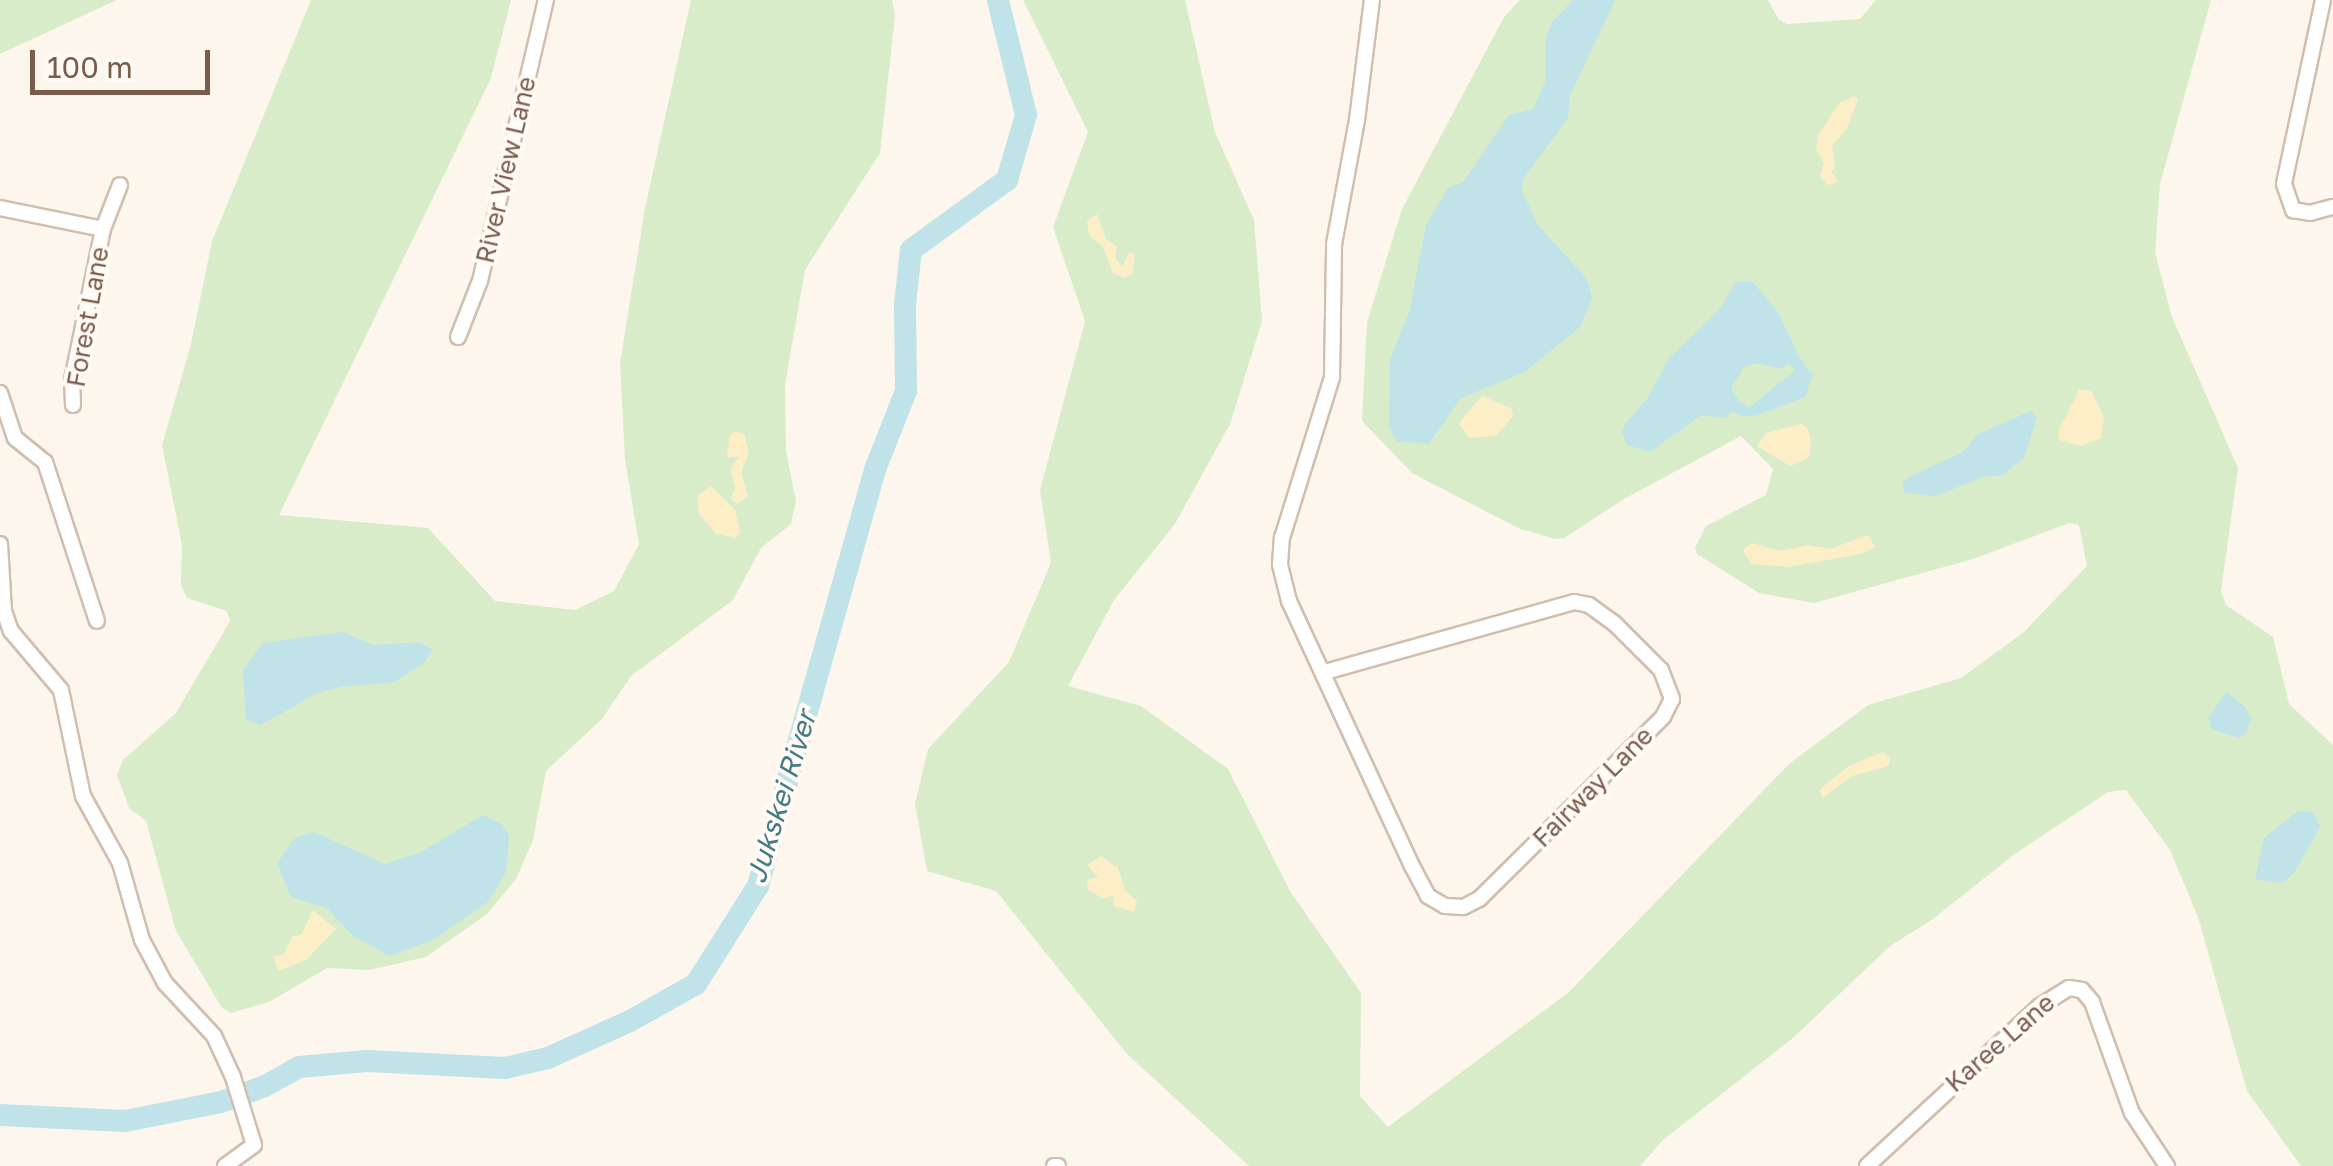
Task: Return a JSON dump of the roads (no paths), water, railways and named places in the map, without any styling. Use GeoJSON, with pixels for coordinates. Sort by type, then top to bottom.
{"type":"FeatureCollection","features":[{"type":"Feature","properties":{"kind":"street","name":"River View Lane"},"geometry":{"type":"LineString","coordinates":[[458,337],[480,281],[546,0]]}},
{"type":"Feature","properties":{"kind":"street","name":"Fairway Lane"},"geometry":{"type":"LineString","coordinates":[[1325,672],[1574,602],[1589,604],[1614,623],[1660,670],[1672,699],[1663,717],[1488,891],[1471,904],[1454,908],[1434,901],[1424,888],[1284,590],[1280,554],[1284,528],[1332,377],[1334,244],[1357,120],[1372,0]]}},
{"type":"Feature","properties":{"kind":"street"},"geometry":{"type":"LineString","coordinates":[[2323,0],[2284,184],[2293,210],[2310,213],[2333,207]]}},
{"type":"Feature","properties":{"kind":"street","name":"Forest Lane"},"geometry":{"type":"LineString","coordinates":[[73,405],[72,380],[103,229],[120,185]]}},
{"type":"Feature","properties":{"kind":"street","name":"Forest Lane"},"geometry":{"type":"LineString","coordinates":[[0,208],[103,229]]}},
{"type":"Feature","properties":{"kind":"street"},"geometry":{"type":"LineString","coordinates":[[0,393],[14,438],[45,462],[97,621]]}},
{"type":"Feature","properties":{"kind":"street"},"geometry":{"type":"LineString","coordinates":[[0,544],[4,611],[11,631],[61,690],[83,796],[120,863],[142,940],[165,983],[214,1036],[251,1128],[252,1148],[225,1166]]}},
{"type":"Feature","properties":{"kind":"street","name":"Karee Lane"},"geometry":{"type":"LineString","coordinates":[[1867,1166],[2040,1006],[2069,988],[2082,990],[2092,1002],[2132,1113],[2161,1164]]}},
{"type":"Feature","properties":{"kind":"water"},"geometry":{"type":"Polygon","coordinates":[[[1573,0],[1615,0],[1570,96],[1568,118],[1523,179],[1522,191],[1538,225],[1587,279],[1592,298],[1585,316],[1580,327],[1525,372],[1461,398],[1429,444],[1396,441],[1389,425],[1390,360],[1410,309],[1426,225],[1448,188],[1463,182],[1509,115],[1533,109],[1545,82],[1546,38],[1552,22],[1573,0]]]}},
{"type":"Feature","properties":{"kind":"water"},"geometry":{"type":"Polygon","coordinates":[[[1752,281],[1778,312],[1799,357],[1781,369],[1757,363],[1744,367],[1731,387],[1740,403],[1726,418],[1701,415],[1650,452],[1627,445],[1622,432],[1625,424],[1647,399],[1669,358],[1720,309],[1736,282],[1752,281]]]}},
{"type":"Feature","properties":{"kind":"water"},"geometry":{"type":"Polygon","coordinates":[[[1803,364],[1813,374],[1805,397],[1755,416],[1741,414],[1803,364]]]}},
{"type":"Feature","properties":{"kind":"water"},"geometry":{"type":"Polygon","coordinates":[[[2031,411],[2037,417],[2024,458],[2002,475],[1983,477],[1936,496],[1904,493],[1903,482],[1909,477],[1963,452],[1978,434],[2031,411]]]}},
{"type":"Feature","properties":{"kind":"water"},"geometry":{"type":"Polygon","coordinates":[[[342,632],[374,645],[420,642],[432,650],[425,662],[395,682],[317,693],[261,725],[246,720],[243,670],[263,643],[342,632]]]}},
{"type":"Feature","properties":{"kind":"water"},"geometry":{"type":"Polygon","coordinates":[[[2226,692],[2245,707],[2251,719],[2245,735],[2238,738],[2211,729],[2209,717],[2226,692]]]}},
{"type":"Feature","properties":{"kind":"water"},"geometry":{"type":"Polygon","coordinates":[[[2298,811],[2313,812],[2320,827],[2294,873],[2282,883],[2255,879],[2264,838],[2298,811]]]}},
{"type":"Feature","properties":{"kind":"water"},"geometry":{"type":"Polygon","coordinates":[[[483,815],[502,824],[509,836],[506,872],[488,902],[433,940],[389,956],[352,935],[327,908],[291,897],[277,863],[295,838],[314,832],[385,864],[421,852],[483,815]]]}},
{"type":"Feature","properties":{"kind":"waterway","name":"Jukskei River"},"geometry":{"type":"LineString","coordinates":[[0,1115],[125,1121],[221,1102],[265,1086],[299,1067],[367,1061],[505,1068],[548,1058],[630,1021],[696,984],[758,886],[876,467],[906,391],[905,304],[911,250],[1007,180],[1026,115],[998,0]]}},
{"type":"Feature","properties":{"kind":"waterway"},"geometry":{"type":"LineString","coordinates":[[1794,360],[1799,366]]}},
{"type":"Feature","properties":{"kind":"waterway"},"geometry":{"type":"LineString","coordinates":[[1737,407],[1744,411]]}}]}
